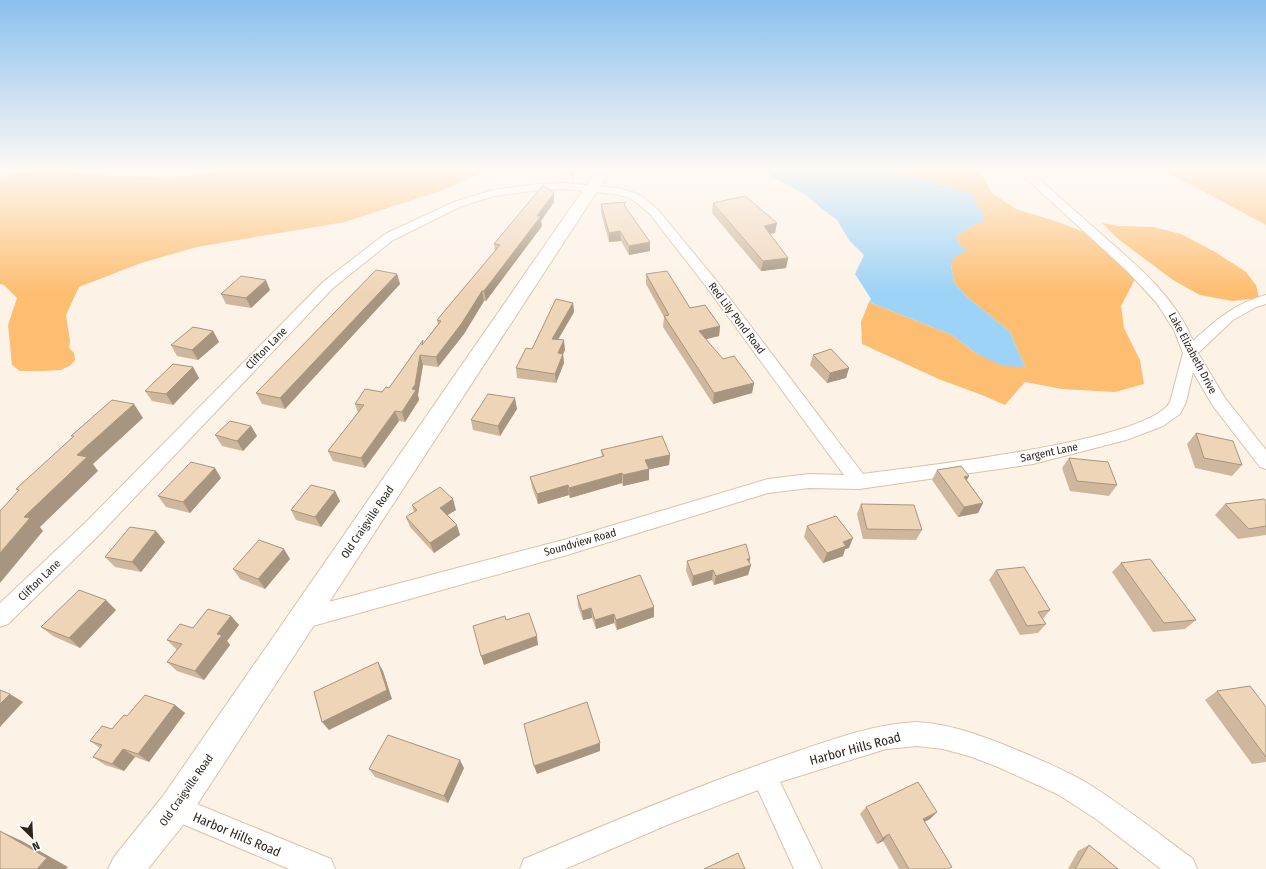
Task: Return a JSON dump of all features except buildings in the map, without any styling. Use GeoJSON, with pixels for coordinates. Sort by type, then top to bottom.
{"type":"FeatureCollection","features":[{"type":"Feature","properties":{"kind":"street","name":"Clifton Lane"},"geometry":{"type":"LineString","coordinates":[[0,618],[93,528],[328,285],[389,237],[444,211]]}},
{"type":"Feature","properties":{"kind":"street","name":"Old Craigville Road"},"geometry":{"type":"LineString","coordinates":[[126,869],[175,808],[577,211]]}},
{"type":"Feature","properties":{"kind":"street","name":"Red Lily Pond Road"},"geometry":{"type":"LineString","coordinates":[[652,211],[710,282],[859,482]]}},
{"type":"Feature","properties":{"kind":"street","name":"Lake Elizabeth Drive"},"geometry":{"type":"LineString","coordinates":[[1068,211],[1131,267],[1152,288],[1172,312],[1190,353],[1223,408],[1266,462]]}},
{"type":"Feature","properties":{"kind":"street"},"geometry":{"type":"LineString","coordinates":[[1190,353],[1191,350],[1204,337],[1228,317],[1251,304],[1266,299]]}},
{"type":"Feature","properties":{"kind":"street","name":"Sargent Lane"},"geometry":{"type":"LineString","coordinates":[[859,482],[1034,457],[1098,442],[1145,427],[1157,422],[1174,410],[1178,402],[1190,353]]}},
{"type":"Feature","properties":{"kind":"street","name":"Soundview Road"},"geometry":{"type":"LineString","coordinates":[[302,619],[567,547],[768,486],[809,481],[859,482]]}},
{"type":"Feature","properties":{"kind":"street","name":"Harbor Hills Road"},"geometry":{"type":"LineString","coordinates":[[534,869],[624,830],[764,775],[886,737],[904,734],[941,736],[971,745],[1019,764],[1071,789],[1102,808],[1183,869]]}},
{"type":"Feature","properties":{"kind":"street"},"geometry":{"type":"LineString","coordinates":[[764,775],[808,869]]}},
{"type":"Feature","properties":{"kind":"street","name":"Harbor Hills Road"},"geometry":{"type":"LineString","coordinates":[[175,808],[321,869]]}},
{"type":"Feature","properties":{"kind":"shaded area"},"geometry":{"type":"Polygon","coordinates":[[[0,211],[380,211],[345,222],[197,247],[141,263],[79,287],[66,315],[70,341],[69,348],[74,353],[75,360],[71,365],[61,370],[20,371],[12,365],[8,325],[17,298],[4,285],[0,284],[0,211]]]}},
{"type":"Feature","properties":{"kind":"shaded area"},"geometry":{"type":"Polygon","coordinates":[[[981,211],[1021,211],[1058,222],[1089,234],[1113,251],[1135,279],[1121,306],[1124,328],[1140,360],[1144,384],[1115,392],[1062,389],[1025,382],[1005,405],[941,380],[862,344],[861,322],[869,302],[952,335],[977,354],[1025,367],[1010,332],[966,296],[954,282],[951,264],[960,245],[956,236],[974,225],[982,212],[981,211]]]}},
{"type":"Feature","properties":{"kind":"shaded area"},"geometry":{"type":"Polygon","coordinates":[[[1239,211],[1266,211],[1266,225],[1239,211]]]}},
{"type":"Feature","properties":{"kind":"shaded area"},"geometry":{"type":"Polygon","coordinates":[[[1102,223],[1118,226],[1153,227],[1181,234],[1215,252],[1246,272],[1256,285],[1259,298],[1232,301],[1200,295],[1173,280],[1118,239],[1102,223]]]}},
{"type":"Feature","properties":{"kind":"water"},"geometry":{"type":"Polygon","coordinates":[[[824,211],[981,211],[985,221],[974,225],[956,236],[960,245],[967,250],[955,257],[951,264],[954,282],[966,296],[1010,332],[1025,367],[1003,366],[977,354],[952,335],[869,302],[871,299],[855,274],[864,255],[849,240],[837,220],[824,211]]]}}]}
